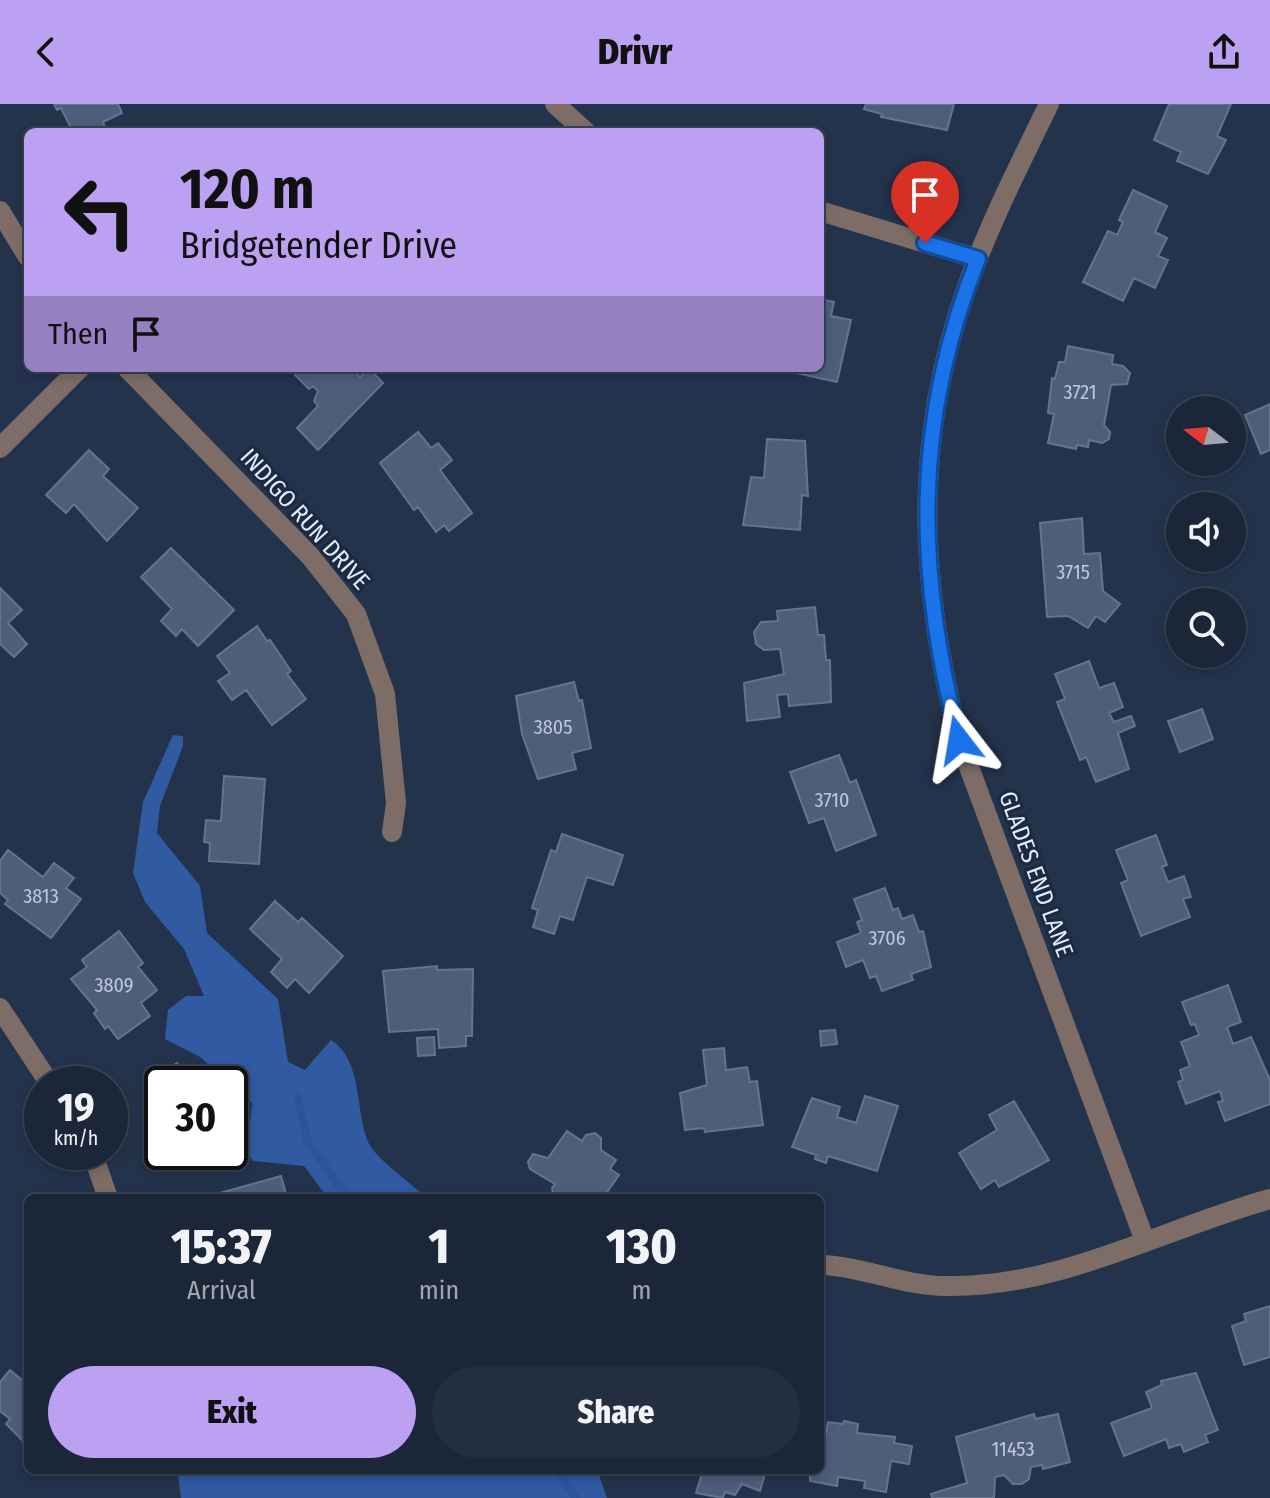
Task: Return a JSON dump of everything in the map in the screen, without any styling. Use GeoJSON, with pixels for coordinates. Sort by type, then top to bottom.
{"type":"FeatureCollection","features":[{"type":"Feature","properties":{"kind":"street"},"geometry":{"type":"LineString","coordinates":[[555,104],[582,128]]}},
{"type":"Feature","properties":{"kind":"street","name":"GLADES END LANE"},"geometry":{"type":"LineString","coordinates":[[1049,104],[978,259],[942,375],[930,453],[926,531],[930,600],[939,662],[959,740],[1145,1241]]}},
{"type":"Feature","properties":{"kind":"street"},"geometry":{"type":"LineString","coordinates":[[0,211],[24,250]]}},
{"type":"Feature","properties":{"kind":"street"},"geometry":{"type":"LineString","coordinates":[[824,212],[978,259]]}},
{"type":"Feature","properties":{"kind":"street"},"geometry":{"type":"LineString","coordinates":[[0,448],[76,372]]}},
{"type":"Feature","properties":{"kind":"street","name":"INDIGO RUN DRIVE"},"geometry":{"type":"LineString","coordinates":[[131,372],[311,557],[356,614],[385,694],[396,803],[392,832]]}},
{"type":"Feature","properties":{"kind":"street"},"geometry":{"type":"LineString","coordinates":[[0,1008],[38,1066]]}},
{"type":"Feature","properties":{"kind":"street"},"geometry":{"type":"LineString","coordinates":[[98,1170],[107,1194]]}},
{"type":"Feature","properties":{"kind":"street"},"geometry":{"type":"LineString","coordinates":[[824,1266],[905,1283],[947,1286],[1015,1282],[1062,1271],[1270,1199]]}},
{"type":"Feature","properties":{"kind":"shaded area"},"geometry":{"type":"Polygon","coordinates":[[[173,735],[183,736],[183,746],[160,806],[157,833],[200,886],[207,933],[278,999],[288,1062],[305,1070],[331,1040],[341,1049],[353,1073],[368,1142],[386,1163],[422,1194],[325,1194],[304,1166],[253,1161],[248,1155],[252,1103],[248,1099],[248,1066],[210,1066],[200,1057],[165,1039],[168,1010],[186,996],[204,996],[184,949],[145,902],[133,873],[143,802],[173,735]]]}},
{"type":"Feature","properties":{"kind":"shaded area"},"geometry":{"type":"Polygon","coordinates":[[[598,1474],[607,1498],[181,1498],[178,1475],[598,1474]]]}},
{"type":"Feature","properties":{"kind":"building"},"geometry":{"type":"Polygon","coordinates":[[[54,104],[118,104],[122,113],[103,122],[105,128],[71,128],[61,108],[57,110],[54,104]]]}},
{"type":"Feature","properties":{"kind":"building"},"geometry":{"type":"Polygon","coordinates":[[[866,104],[954,104],[947,130],[881,117],[882,114],[864,109],[866,104]]]}},
{"type":"Feature","properties":{"kind":"building"},"geometry":{"type":"Polygon","coordinates":[[[1169,104],[1231,104],[1217,136],[1226,140],[1208,174],[1177,161],[1181,152],[1154,140],[1169,104]]]}},
{"type":"Feature","properties":{"kind":"building"},"geometry":{"type":"Polygon","coordinates":[[[1133,190],[1167,206],[1155,232],[1167,238],[1158,256],[1168,260],[1155,288],[1134,278],[1123,301],[1083,282],[1108,231],[1117,235],[1123,222],[1119,220],[1133,190]]]}},
{"type":"Feature","properties":{"kind":"building"},"geometry":{"type":"Polygon","coordinates":[[[824,300],[834,302],[831,316],[851,320],[837,382],[796,373],[824,372],[824,300]]]}},
{"type":"Feature","properties":{"kind":"building"},"geometry":{"type":"Polygon","coordinates":[[[1068,346],[1113,355],[1112,364],[1123,366],[1130,373],[1127,384],[1111,385],[1104,425],[1110,432],[1109,439],[1102,443],[1089,440],[1088,447],[1077,445],[1076,449],[1048,443],[1054,414],[1048,413],[1052,378],[1055,379],[1059,362],[1065,362],[1068,346]]]}},
{"type":"Feature","properties":{"kind":"building"},"geometry":{"type":"Polygon","coordinates":[[[298,372],[355,372],[360,377],[373,372],[383,383],[318,450],[297,428],[318,406],[314,401],[318,391],[313,386],[309,389],[295,375],[298,372]]]}},
{"type":"Feature","properties":{"kind":"building"},"geometry":{"type":"Polygon","coordinates":[[[1270,404],[1270,450],[1261,454],[1246,415],[1270,404]]]}},
{"type":"Feature","properties":{"kind":"building"},"geometry":{"type":"Polygon","coordinates":[[[418,432],[431,448],[438,443],[452,460],[440,470],[472,513],[449,531],[444,525],[436,532],[418,507],[414,510],[380,463],[418,432]]]}},
{"type":"Feature","properties":{"kind":"building"},"geometry":{"type":"Polygon","coordinates":[[[767,439],[805,441],[808,496],[802,495],[800,530],[743,525],[751,477],[764,478],[767,439]]]}},
{"type":"Feature","properties":{"kind":"building"},"geometry":{"type":"Polygon","coordinates":[[[89,450],[109,469],[103,476],[138,508],[107,541],[74,504],[66,513],[46,495],[89,450]]]}},
{"type":"Feature","properties":{"kind":"building"},"geometry":{"type":"Polygon","coordinates":[[[1082,518],[1084,554],[1100,553],[1103,591],[1120,604],[1105,622],[1096,616],[1088,628],[1068,616],[1047,617],[1040,523],[1082,518]]]}},
{"type":"Feature","properties":{"kind":"building"},"geometry":{"type":"Polygon","coordinates":[[[171,548],[234,610],[198,646],[182,629],[176,636],[161,621],[172,609],[141,577],[171,548]]]}},
{"type":"Feature","properties":{"kind":"building"},"geometry":{"type":"Polygon","coordinates":[[[0,588],[22,610],[8,623],[27,644],[14,657],[0,644],[0,588]]]}},
{"type":"Feature","properties":{"kind":"building"},"geometry":{"type":"Polygon","coordinates":[[[815,607],[818,635],[824,635],[826,660],[830,660],[831,702],[789,706],[788,694],[777,695],[780,717],[747,721],[744,683],[784,674],[780,649],[764,650],[756,644],[754,632],[761,622],[778,621],[777,611],[815,607]]]}},
{"type":"Feature","properties":{"kind":"building"},"geometry":{"type":"Polygon","coordinates":[[[257,626],[291,671],[287,674],[306,699],[272,725],[246,690],[232,700],[218,681],[230,673],[217,656],[257,626]]]}},
{"type":"Feature","properties":{"kind":"building"},"geometry":{"type":"Polygon","coordinates":[[[1089,661],[1099,688],[1114,683],[1123,707],[1109,713],[1114,722],[1131,716],[1135,726],[1118,733],[1129,769],[1096,782],[1086,757],[1080,760],[1057,702],[1065,699],[1055,674],[1089,661]]]}},
{"type":"Feature","properties":{"kind":"building"},"geometry":{"type":"Polygon","coordinates":[[[574,682],[579,701],[582,700],[591,748],[572,753],[576,769],[538,779],[522,734],[516,696],[574,682]]]}},
{"type":"Feature","properties":{"kind":"building"},"geometry":{"type":"Polygon","coordinates":[[[1202,709],[1213,739],[1180,752],[1168,721],[1202,709]]]}},
{"type":"Feature","properties":{"kind":"building"},"geometry":{"type":"Polygon","coordinates":[[[839,755],[850,783],[856,780],[876,835],[836,851],[824,818],[809,823],[790,772],[839,755]]]}},
{"type":"Feature","properties":{"kind":"building"},"geometry":{"type":"Polygon","coordinates":[[[224,776],[265,779],[259,864],[209,861],[210,843],[204,842],[206,820],[221,821],[224,776]]]}},
{"type":"Feature","properties":{"kind":"building"},"geometry":{"type":"Polygon","coordinates":[[[562,834],[623,855],[613,885],[587,877],[573,920],[560,916],[554,934],[533,927],[538,910],[532,908],[551,850],[556,852],[562,834]]]}},
{"type":"Feature","properties":{"kind":"building"},"geometry":{"type":"Polygon","coordinates":[[[1156,835],[1167,865],[1162,867],[1168,882],[1184,876],[1191,897],[1183,899],[1190,917],[1141,936],[1121,883],[1128,880],[1116,850],[1156,835]]]}},
{"type":"Feature","properties":{"kind":"building"},"geometry":{"type":"Polygon","coordinates":[[[8,850],[43,877],[54,863],[74,878],[66,888],[81,899],[51,938],[5,904],[8,900],[0,893],[0,861],[8,850]]]}},
{"type":"Feature","properties":{"kind":"building"},"geometry":{"type":"Polygon","coordinates":[[[885,888],[893,910],[898,908],[902,919],[913,915],[919,932],[923,931],[931,967],[911,974],[913,980],[882,991],[876,976],[870,978],[863,960],[846,967],[837,942],[861,933],[857,922],[862,920],[854,899],[885,888]]]}},
{"type":"Feature","properties":{"kind":"building"},"geometry":{"type":"Polygon","coordinates":[[[275,901],[298,922],[302,918],[343,956],[309,993],[295,979],[287,988],[271,972],[282,959],[250,929],[275,901]]]}},
{"type":"Feature","properties":{"kind":"building"},"geometry":{"type":"Polygon","coordinates":[[[119,931],[143,963],[138,967],[157,990],[141,1003],[150,1016],[118,1039],[108,1026],[105,1029],[94,1013],[97,1010],[71,979],[87,967],[82,960],[119,931]]]}},
{"type":"Feature","properties":{"kind":"building"},"geometry":{"type":"Polygon","coordinates":[[[437,966],[437,970],[473,969],[472,1036],[466,1036],[466,1046],[439,1048],[438,1029],[389,1032],[383,971],[437,966]]]}},
{"type":"Feature","properties":{"kind":"building"},"geometry":{"type":"Polygon","coordinates":[[[1228,985],[1241,1022],[1227,1027],[1233,1044],[1251,1037],[1270,1080],[1270,1104],[1225,1121],[1218,1102],[1223,1101],[1220,1091],[1186,1104],[1178,1082],[1183,1080],[1180,1070],[1190,1066],[1181,1042],[1199,1035],[1195,1024],[1191,1025],[1182,1002],[1228,985]]]}},
{"type":"Feature","properties":{"kind":"building"},"geometry":{"type":"Polygon","coordinates":[[[835,1030],[837,1044],[821,1046],[820,1031],[835,1030]]]}},
{"type":"Feature","properties":{"kind":"building"},"geometry":{"type":"Polygon","coordinates":[[[434,1037],[435,1055],[418,1056],[417,1038],[434,1037]]]}},
{"type":"Feature","properties":{"kind":"building"},"geometry":{"type":"Polygon","coordinates":[[[724,1048],[726,1070],[747,1067],[750,1082],[757,1081],[763,1125],[705,1132],[704,1128],[685,1130],[680,1093],[707,1085],[703,1050],[724,1048]]]}},
{"type":"Feature","properties":{"kind":"building"},"geometry":{"type":"Polygon","coordinates":[[[865,1096],[898,1106],[877,1171],[828,1156],[826,1163],[815,1159],[816,1155],[792,1147],[812,1098],[840,1107],[837,1117],[856,1123],[865,1096]]]}},
{"type":"Feature","properties":{"kind":"building"},"geometry":{"type":"Polygon","coordinates":[[[1014,1101],[1049,1160],[999,1187],[995,1180],[981,1189],[959,1153],[997,1130],[989,1115],[1014,1101]]]}},
{"type":"Feature","properties":{"kind":"building"},"geometry":{"type":"Polygon","coordinates":[[[567,1131],[582,1141],[586,1135],[595,1133],[601,1138],[601,1150],[616,1160],[610,1169],[619,1175],[606,1194],[553,1194],[555,1184],[530,1169],[528,1162],[533,1154],[548,1158],[567,1131]]]}},
{"type":"Feature","properties":{"kind":"building"},"geometry":{"type":"Polygon","coordinates":[[[281,1176],[286,1194],[220,1194],[281,1176]]]}},
{"type":"Feature","properties":{"kind":"building"},"geometry":{"type":"Polygon","coordinates":[[[1270,1306],[1270,1357],[1244,1365],[1232,1326],[1246,1321],[1244,1314],[1270,1306]]]}},
{"type":"Feature","properties":{"kind":"building"},"geometry":{"type":"Polygon","coordinates":[[[10,1370],[24,1382],[24,1442],[6,1424],[10,1419],[0,1411],[0,1382],[10,1370]]]}},
{"type":"Feature","properties":{"kind":"building"},"geometry":{"type":"Polygon","coordinates":[[[1196,1373],[1218,1430],[1205,1435],[1208,1442],[1184,1452],[1181,1444],[1169,1448],[1166,1439],[1124,1456],[1111,1423],[1152,1408],[1146,1392],[1162,1385],[1161,1381],[1196,1373]]]}},
{"type":"Feature","properties":{"kind":"building"},"geometry":{"type":"Polygon","coordinates":[[[1034,1414],[1035,1419],[1058,1414],[1070,1462],[1043,1469],[1042,1465],[1031,1467],[1029,1479],[1022,1484],[1013,1484],[1004,1475],[995,1477],[994,1498],[932,1498],[931,1494],[967,1483],[956,1437],[1034,1414]]]}},
{"type":"Feature","properties":{"kind":"building"},"geometry":{"type":"Polygon","coordinates":[[[844,1421],[858,1424],[857,1433],[895,1437],[894,1443],[912,1446],[909,1464],[891,1461],[886,1492],[864,1488],[865,1481],[838,1477],[837,1486],[810,1481],[810,1474],[824,1474],[828,1422],[843,1424],[844,1421]]]}},
{"type":"Feature","properties":{"kind":"building"},"geometry":{"type":"Polygon","coordinates":[[[702,1474],[765,1474],[760,1491],[742,1484],[735,1495],[725,1492],[723,1498],[696,1493],[702,1474]]]}},
{"type":"Feature","properties":{"kind":"waterway"},"geometry":{"type":"LineString","coordinates":[[298,1097],[307,1140],[344,1194]]}},
{"type":"Feature","properties":{"kind":"waterway"},"geometry":{"type":"LineString","coordinates":[[559,1474],[576,1498]]}},
{"type":"Feature","properties":{"kind":"route"},"geometry":{"type":"LineString","coordinates":[[925,243],[978,259],[942,375],[926,495],[930,600],[939,662],[959,740]]}}]}
